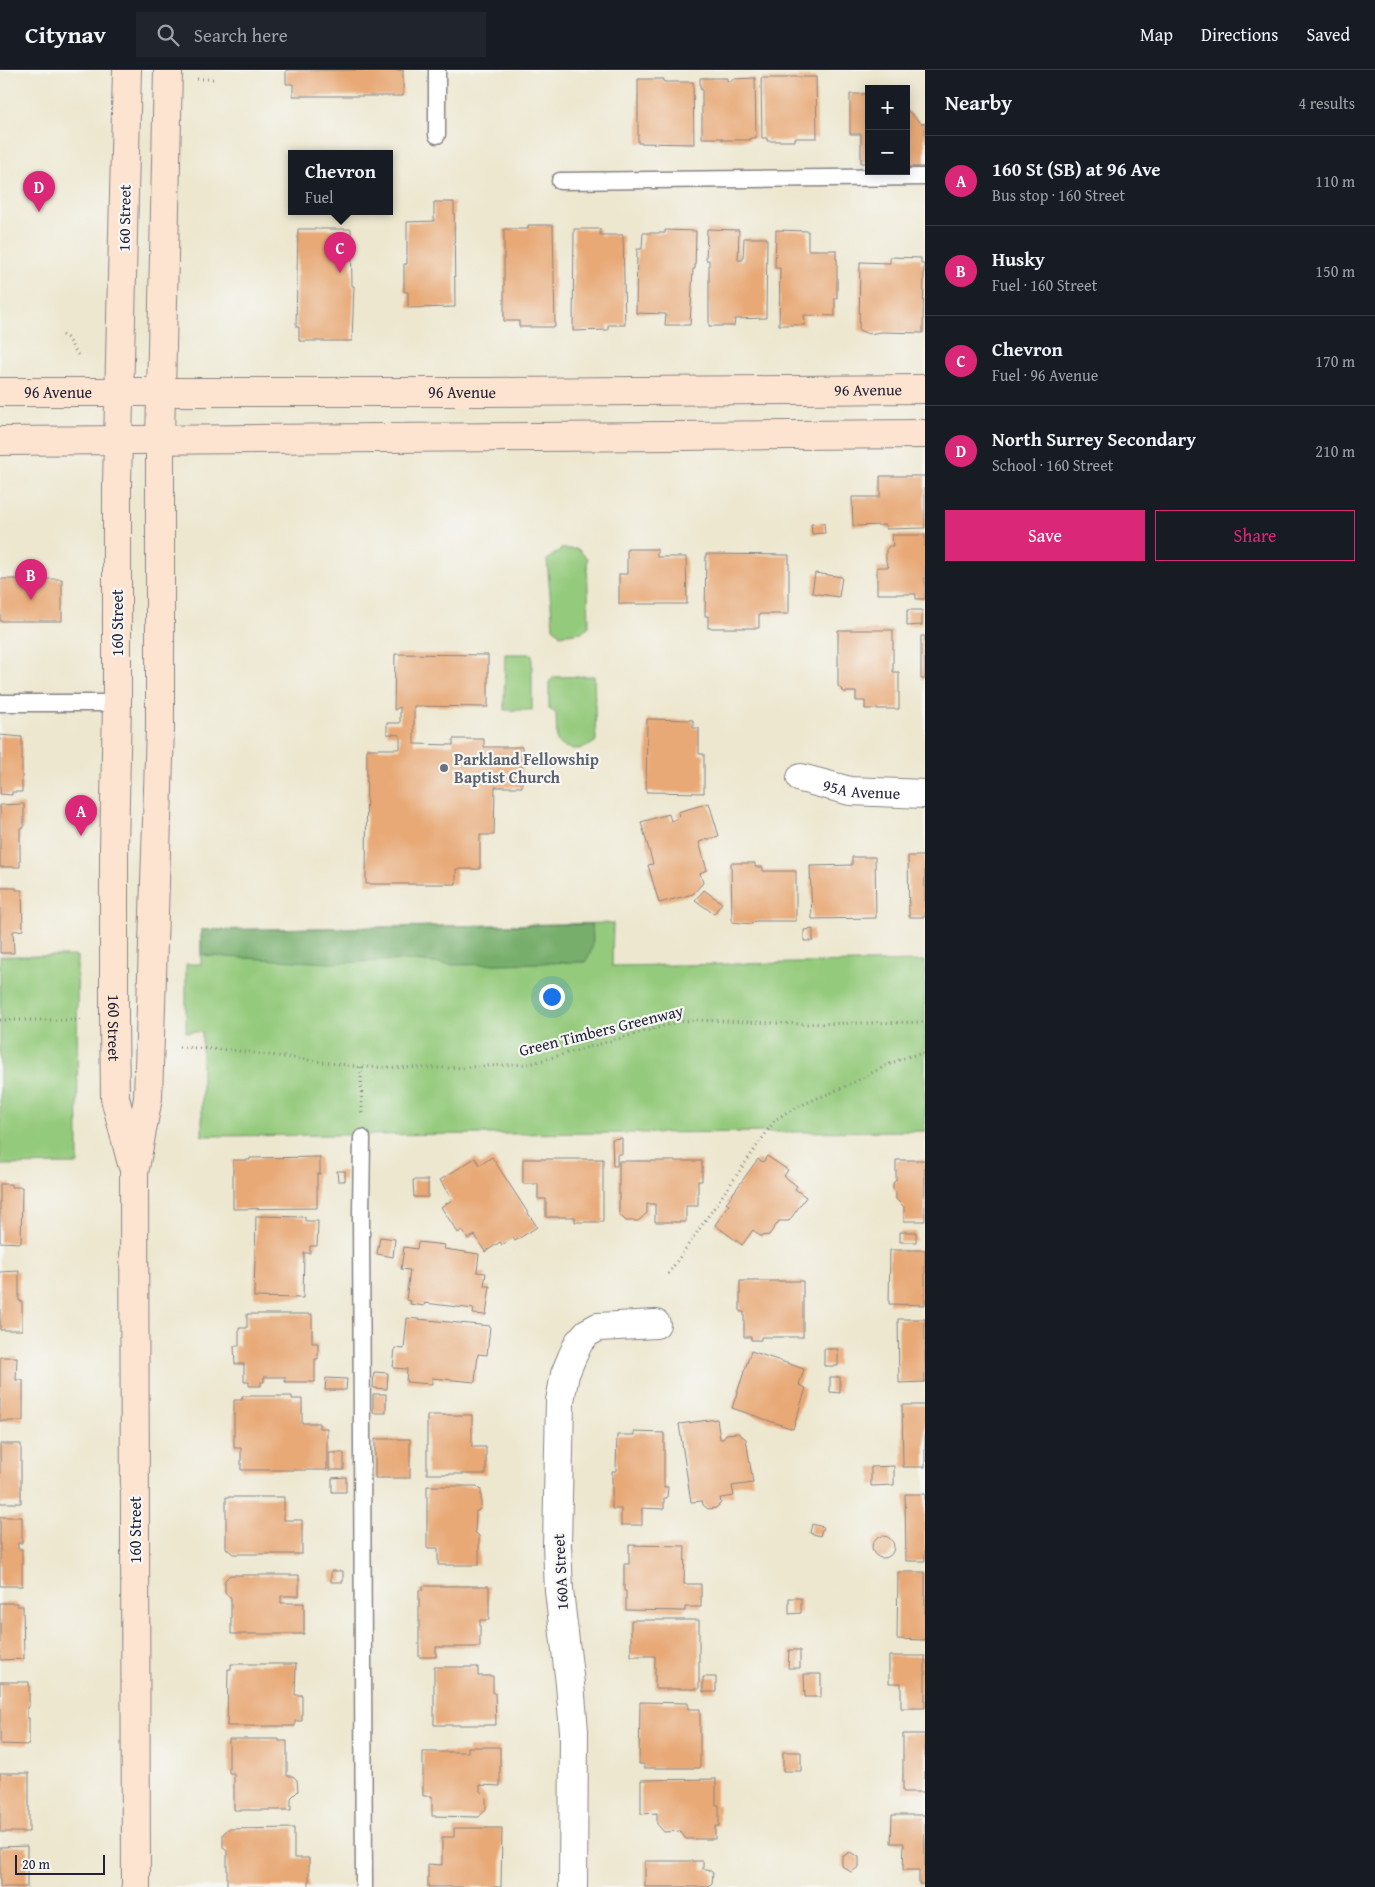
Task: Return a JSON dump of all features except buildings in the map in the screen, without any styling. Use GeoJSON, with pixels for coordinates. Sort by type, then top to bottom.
{"type":"FeatureCollection","features":[{"type":"Feature","properties":{"kind":"main road","name":"160 Street"},"geometry":{"type":"LineString","coordinates":[[127,70],[118,440],[117,703],[114,850],[115,1098],[134,1173]]}},
{"type":"Feature","properties":{"kind":"main road","name":"160 Street"},"geometry":{"type":"LineString","coordinates":[[136,1887],[134,1173],[148,1098],[160,728],[160,440],[168,70]]}},
{"type":"Feature","properties":{"kind":"main road","name":"96 Avenue"},"geometry":{"type":"LineString","coordinates":[[0,392],[487,392],[925,389]]}},
{"type":"Feature","properties":{"kind":"main road"},"geometry":{"type":"LineString","coordinates":[[0,440],[925,434]]}},
{"type":"Feature","properties":{"kind":"street","name":"95A Avenue"},"geometry":{"type":"LineString","coordinates":[[801,778],[850,791],[925,794]]}},
{"type":"Feature","properties":{"kind":"street","name":"160A Street"},"geometry":{"type":"LineString","coordinates":[[573,1887],[574,1731],[558,1591],[560,1401],[565,1374],[579,1342],[587,1333],[598,1327],[656,1324]]}},
{"type":"Feature","properties":{"kind":"lane"},"geometry":{"type":"LineString","coordinates":[[437,70],[437,135]]}},
{"type":"Feature","properties":{"kind":"lane"},"geometry":{"type":"LineString","coordinates":[[560,181],[925,177]]}},
{"type":"Feature","properties":{"kind":"lane"},"geometry":{"type":"LineString","coordinates":[[0,703],[117,703]]}},
{"type":"Feature","properties":{"kind":"lane"},"geometry":{"type":"LineString","coordinates":[[362,1138],[364,1887]]}},
{"type":"Feature","properties":{"kind":"path"},"geometry":{"type":"LineString","coordinates":[[194,80],[213,78]]}},
{"type":"Feature","properties":{"kind":"path"},"geometry":{"type":"LineString","coordinates":[[62,335],[67,338],[78,354]]}},
{"type":"Feature","properties":{"kind":"path"},"geometry":{"type":"LineString","coordinates":[[0,1020],[88,1020]]}},
{"type":"Feature","properties":{"kind":"path","name":"Green Timbers Greenway"},"geometry":{"type":"LineString","coordinates":[[172,1047],[231,1050],[361,1067],[446,1068],[529,1064],[562,1056],[660,1026],[696,1020],[803,1024],[925,1022]]}},
{"type":"Feature","properties":{"kind":"path"},"geometry":{"type":"LineString","coordinates":[[668,1274],[775,1120],[787,1112],[846,1086],[900,1059],[925,1053]]}},
{"type":"Feature","properties":{"kind":"path"},"geometry":{"type":"LineString","coordinates":[[361,1067],[362,1138]]}},
{"type":"Feature","properties":{"kind":"green space"},"geometry":{"type":"Polygon","coordinates":[[[561,549],[578,549],[587,558],[589,626],[582,632],[560,635],[553,627],[547,560],[561,549]]]}},
{"type":"Feature","properties":{"kind":"green space"},"geometry":{"type":"Polygon","coordinates":[[[505,654],[532,654],[532,710],[504,710],[505,654]]]}},
{"type":"Feature","properties":{"kind":"green space"},"geometry":{"type":"Polygon","coordinates":[[[594,676],[596,741],[587,747],[571,749],[557,742],[556,713],[549,709],[549,682],[554,677],[594,676]]]}},
{"type":"Feature","properties":{"kind":"green space"},"geometry":{"type":"Polygon","coordinates":[[[613,923],[612,966],[925,961],[925,1131],[202,1136],[202,1032],[186,1032],[186,964],[201,964],[201,930],[613,923]]]}},
{"type":"Feature","properties":{"kind":"green space"},"geometry":{"type":"Polygon","coordinates":[[[591,924],[592,944],[585,962],[454,965],[405,960],[329,963],[201,954],[201,930],[591,924]]]}},
{"type":"Feature","properties":{"kind":"green space"},"geometry":{"type":"Polygon","coordinates":[[[0,956],[77,956],[78,1164],[0,1165],[0,956]]]}},
{"type":"Feature","properties":{"kind":"place","name":"North Surrey Secondary"},"geometry":{"type":"Point","coordinates":[39,212]}},
{"type":"Feature","properties":{"kind":"place","name":"Chevron"},"geometry":{"type":"Point","coordinates":[340,273]}},
{"type":"Feature","properties":{"kind":"place","name":"Husky"},"geometry":{"type":"Point","coordinates":[31,600]}},
{"type":"Feature","properties":{"kind":"place","name":"Parkland Fellowship Baptist Church"},"geometry":{"type":"Point","coordinates":[444,768]}},
{"type":"Feature","properties":{"kind":"place","name":"160 St (SB) at 96 Ave"},"geometry":{"type":"Point","coordinates":[81,836]}}]}
